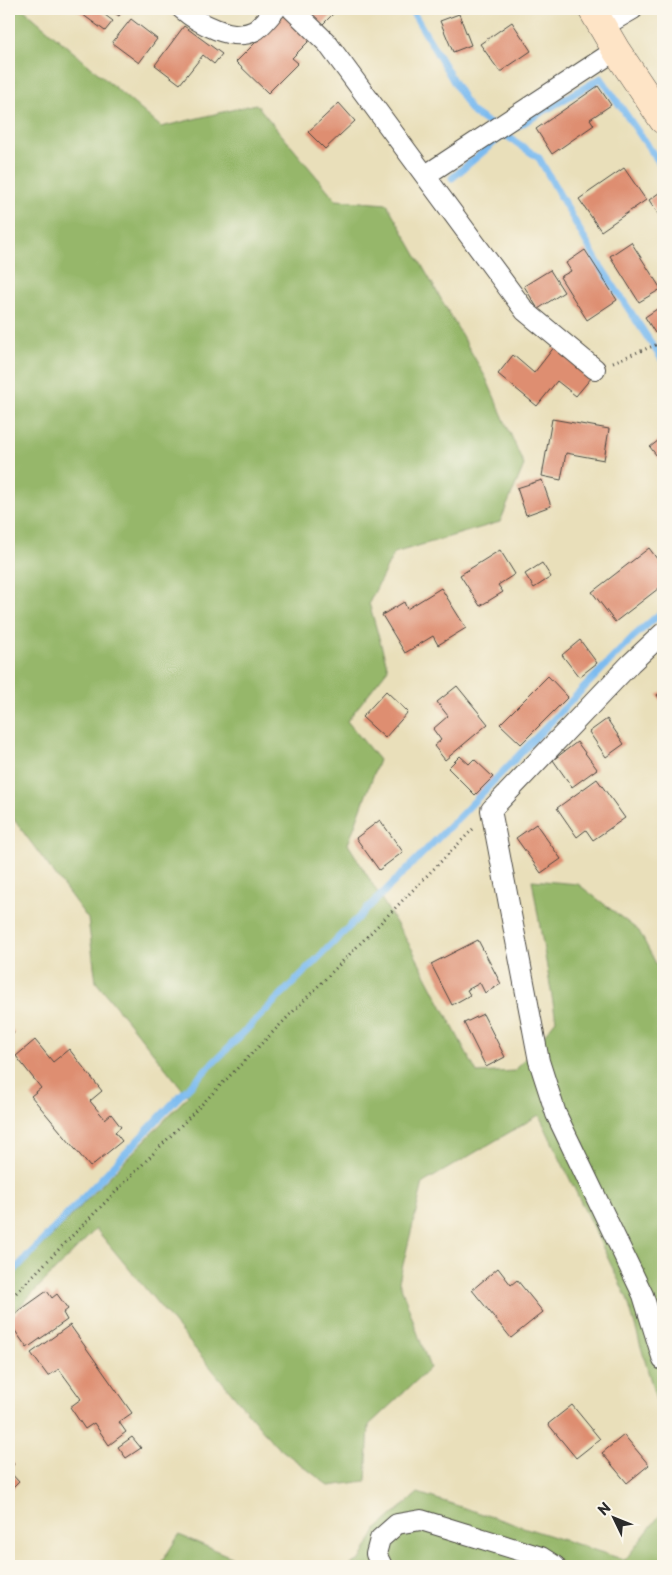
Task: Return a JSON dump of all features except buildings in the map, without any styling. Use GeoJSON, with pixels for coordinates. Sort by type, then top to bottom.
{"type":"FeatureCollection","features":[{"type":"Feature","properties":{"kind":"main road"},"geometry":{"type":"LineString","coordinates":[[604,29],[663,120]]}},
{"type":"Feature","properties":{"kind":"street"},"geometry":{"type":"LineString","coordinates":[[182,9],[226,34],[254,31],[276,9]]}},
{"type":"Feature","properties":{"kind":"street"},"geometry":{"type":"LineString","coordinates":[[292,9],[326,43],[426,175],[525,311],[596,369]]}},
{"type":"Feature","properties":{"kind":"street"},"geometry":{"type":"LineString","coordinates":[[426,175],[496,129],[604,29],[633,9]]}},
{"type":"Feature","properties":{"kind":"street"},"geometry":{"type":"LineString","coordinates":[[663,633],[631,663],[490,810],[539,1061],[556,1114],[644,1295],[663,1360]]}},
{"type":"Feature","properties":{"kind":"street"},"geometry":{"type":"LineString","coordinates":[[382,1566],[376,1554],[380,1539],[397,1524],[421,1520],[541,1557],[555,1566]]}},
{"type":"Feature","properties":{"kind":"path"},"geometry":{"type":"LineString","coordinates":[[596,369],[663,342]]}},
{"type":"Feature","properties":{"kind":"path"},"geometry":{"type":"LineString","coordinates":[[9,1300],[490,810]]}},
{"type":"Feature","properties":{"kind":"green space"},"geometry":{"type":"Polygon","coordinates":[[[9,9],[23,9],[161,127],[256,104],[336,200],[387,204],[486,378],[524,465],[500,522],[394,553],[369,603],[388,669],[347,721],[379,760],[348,844],[412,949],[477,1073],[515,1071],[556,1020],[532,880],[578,884],[639,931],[663,977],[663,1424],[627,1298],[539,1115],[423,1183],[399,1281],[430,1368],[369,1425],[366,1481],[329,1486],[274,1444],[96,1229],[9,1317],[9,1280],[188,1096],[96,982],[88,919],[9,813],[9,9]]]}},
{"type":"Feature","properties":{"kind":"green space"},"geometry":{"type":"Polygon","coordinates":[[[418,1493],[625,1560],[663,1511],[663,1566],[348,1566],[360,1560],[377,1529],[418,1493]]]}},
{"type":"Feature","properties":{"kind":"green space"},"geometry":{"type":"Polygon","coordinates":[[[179,1535],[253,1566],[159,1566],[179,1535]]]}},
{"type":"Feature","properties":{"kind":"waterway"},"geometry":{"type":"LineString","coordinates":[[411,9],[471,111],[539,158],[597,261],[663,361]]}},
{"type":"Feature","properties":{"kind":"waterway"},"geometry":{"type":"LineString","coordinates":[[515,128],[601,78],[663,168]]}},
{"type":"Feature","properties":{"kind":"waterway"},"geometry":{"type":"LineString","coordinates":[[452,178],[503,135]]}},
{"type":"Feature","properties":{"kind":"waterway"},"geometry":{"type":"LineString","coordinates":[[9,1276],[175,1101],[461,815],[633,637],[663,611]]}}]}
